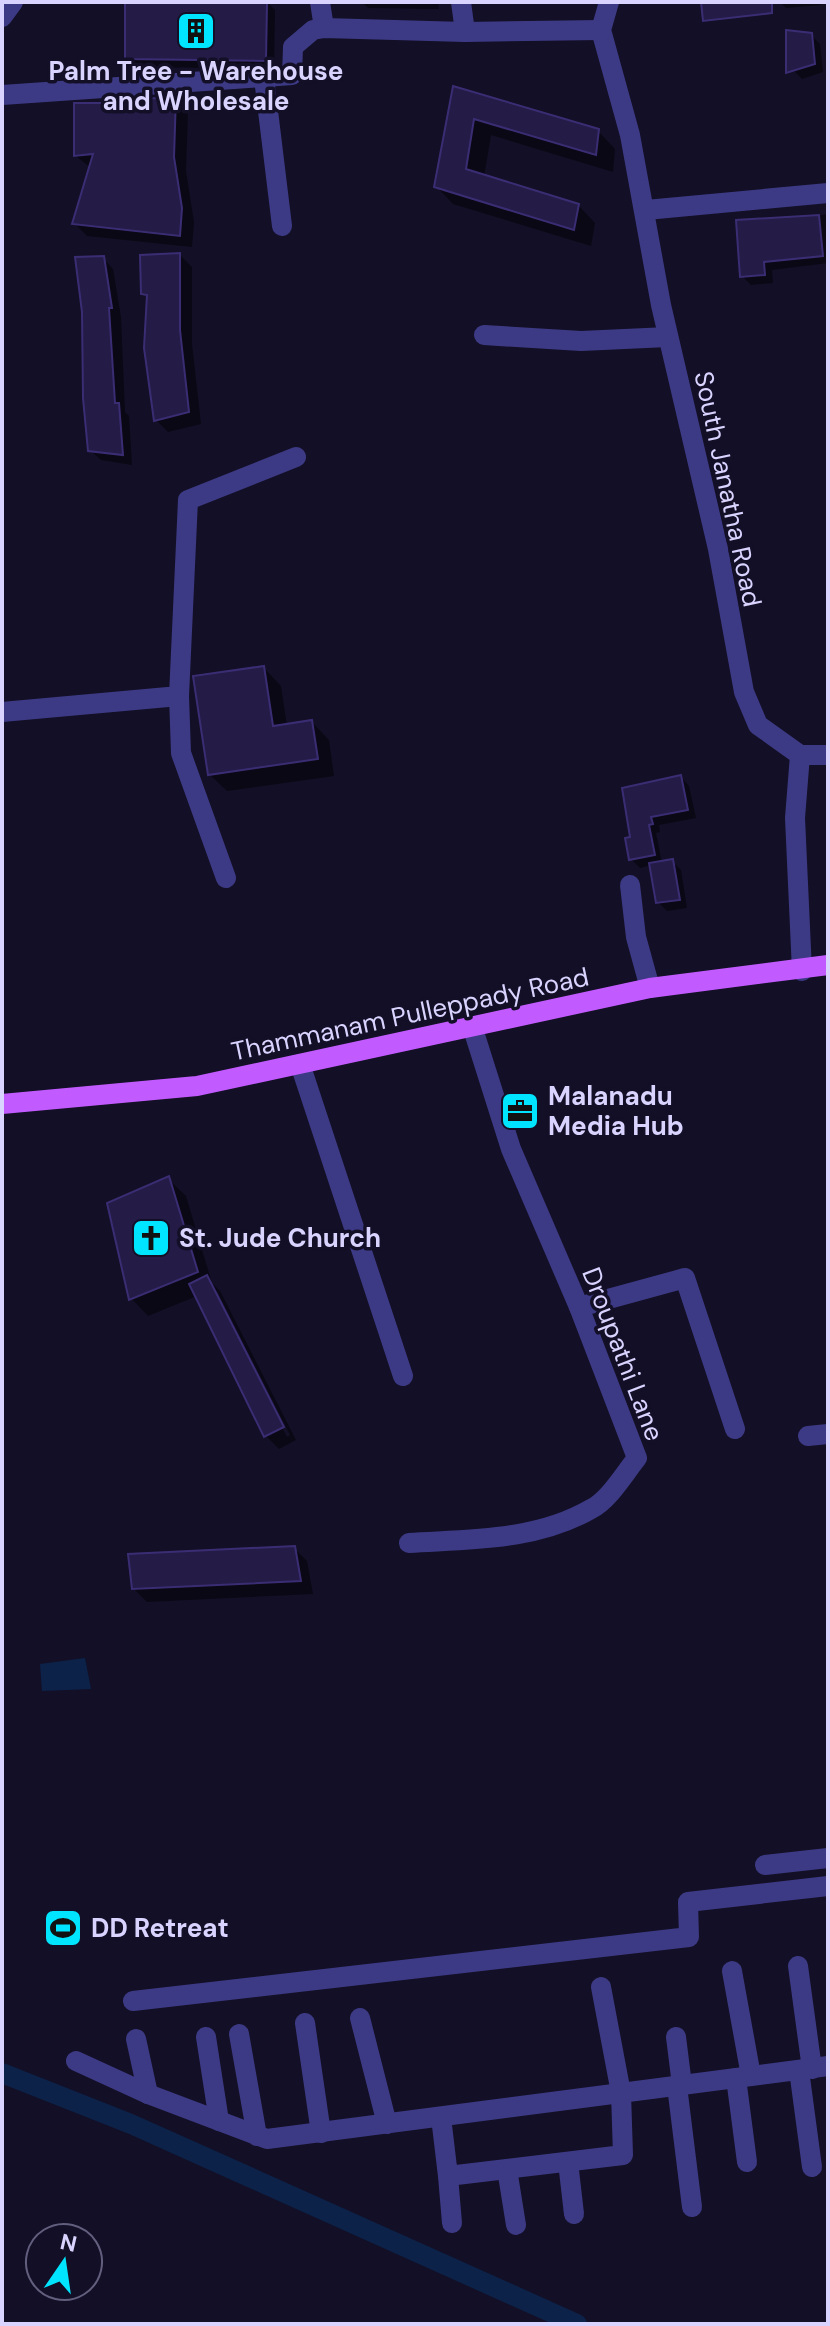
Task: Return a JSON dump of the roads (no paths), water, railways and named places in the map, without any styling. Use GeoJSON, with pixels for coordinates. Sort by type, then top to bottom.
{"type":"FeatureCollection","features":[{"type":"Feature","properties":{"kind":"main road","name":"Thammanam Pulleppady Road"},"geometry":{"type":"LineString","coordinates":[[2,1104],[197,1086],[473,1029],[650,988],[802,971],[828,965]]}},
{"type":"Feature","properties":{"kind":"street"},"geometry":{"type":"LineString","coordinates":[[2,17],[13,2]]}},
{"type":"Feature","properties":{"kind":"street"},"geometry":{"type":"LineString","coordinates":[[320,2],[324,28]]}},
{"type":"Feature","properties":{"kind":"street"},"geometry":{"type":"LineString","coordinates":[[461,2],[465,32]]}},
{"type":"Feature","properties":{"kind":"street"},"geometry":{"type":"LineString","coordinates":[[2,95],[292,75],[293,47],[313,30],[324,28],[465,32],[601,30],[609,2]]}},
{"type":"Feature","properties":{"kind":"street","name":"South Janatha Road"},"geometry":{"type":"LineString","coordinates":[[601,30],[630,135],[668,337],[718,549],[744,692],[758,725],[800,755]]}},
{"type":"Feature","properties":{"kind":"street"},"geometry":{"type":"LineString","coordinates":[[264,78],[282,226]]}},
{"type":"Feature","properties":{"kind":"street"},"geometry":{"type":"LineString","coordinates":[[646,210],[828,193]]}},
{"type":"Feature","properties":{"kind":"street"},"geometry":{"type":"LineString","coordinates":[[484,335],[581,341],[668,337]]}},
{"type":"Feature","properties":{"kind":"street"},"geometry":{"type":"LineString","coordinates":[[226,878],[181,753],[179,696],[188,500],[296,457]]}},
{"type":"Feature","properties":{"kind":"street"},"geometry":{"type":"LineString","coordinates":[[2,712],[179,696]]}},
{"type":"Feature","properties":{"kind":"street"},"geometry":{"type":"LineString","coordinates":[[802,971],[795,818],[800,755],[828,755]]}},
{"type":"Feature","properties":{"kind":"street"},"geometry":{"type":"LineString","coordinates":[[630,885],[636,937],[650,988]]}},
{"type":"Feature","properties":{"kind":"street","name":"Droupathi Lane"},"geometry":{"type":"LineString","coordinates":[[409,1543],[517,1536],[556,1524],[594,1508],[637,1458],[579,1307],[511,1149],[473,1029]]}},
{"type":"Feature","properties":{"kind":"street"},"geometry":{"type":"LineString","coordinates":[[300,1064],[403,1376]]}},
{"type":"Feature","properties":{"kind":"street"},"geometry":{"type":"LineString","coordinates":[[579,1307],[685,1278],[735,1429]]}},
{"type":"Feature","properties":{"kind":"street"},"geometry":{"type":"LineString","coordinates":[[765,1865],[828,1858]]}},
{"type":"Feature","properties":{"kind":"street"},"geometry":{"type":"LineString","coordinates":[[133,2001],[689,1937],[688,1902],[828,1886]]}},
{"type":"Feature","properties":{"kind":"street"},"geometry":{"type":"LineString","coordinates":[[798,1966],[813,2068],[812,2167]]}},
{"type":"Feature","properties":{"kind":"street"},"geometry":{"type":"LineString","coordinates":[[732,1971],[743,2077],[747,2162]]}},
{"type":"Feature","properties":{"kind":"street"},"geometry":{"type":"LineString","coordinates":[[448,2176],[623,2155],[621,2093],[601,1987]]}},
{"type":"Feature","properties":{"kind":"street"},"geometry":{"type":"LineString","coordinates":[[360,2018],[387,2124]]}},
{"type":"Feature","properties":{"kind":"street"},"geometry":{"type":"LineString","coordinates":[[305,2023],[321,2133]]}},
{"type":"Feature","properties":{"kind":"street"},"geometry":{"type":"LineString","coordinates":[[239,2034],[257,2136]]}},
{"type":"Feature","properties":{"kind":"street"},"geometry":{"type":"LineString","coordinates":[[206,2037],[219,2121]]}},
{"type":"Feature","properties":{"kind":"street"},"geometry":{"type":"LineString","coordinates":[[676,2037],[692,2207]]}},
{"type":"Feature","properties":{"kind":"street"},"geometry":{"type":"LineString","coordinates":[[136,2039],[148,2094]]}},
{"type":"Feature","properties":{"kind":"street"},"geometry":{"type":"LineString","coordinates":[[76,2061],[148,2094],[267,2139],[813,2068]]}},
{"type":"Feature","properties":{"kind":"street"},"geometry":{"type":"LineString","coordinates":[[441,2117],[452,2223]]}},
{"type":"Feature","properties":{"kind":"street"},"geometry":{"type":"LineString","coordinates":[[568,2162],[574,2214]]}},
{"type":"Feature","properties":{"kind":"street"},"geometry":{"type":"LineString","coordinates":[[507,2169],[516,2225]]}},
{"type":"Feature","properties":{"kind":"water"},"geometry":{"type":"Polygon","coordinates":[[[85,1658],[91,1689],[42,1691],[40,1664],[85,1658]]]}},
{"type":"Feature","properties":{"kind":"waterway"},"geometry":{"type":"LineString","coordinates":[[2,2073],[131,2124],[577,2324]]}},
{"type":"Feature","properties":{"kind":"place","name":"Palm Tree - Warehouse and Wholesale"},"geometry":{"type":"Point","coordinates":[196,31]}},
{"type":"Feature","properties":{"kind":"place","name":"Malanadu Media Hub"},"geometry":{"type":"Point","coordinates":[520,1111]}},
{"type":"Feature","properties":{"kind":"place","name":"St. Jude Church"},"geometry":{"type":"Point","coordinates":[151,1238]}},
{"type":"Feature","properties":{"kind":"place","name":"DD Retreat"},"geometry":{"type":"Point","coordinates":[63,1928]}}]}
